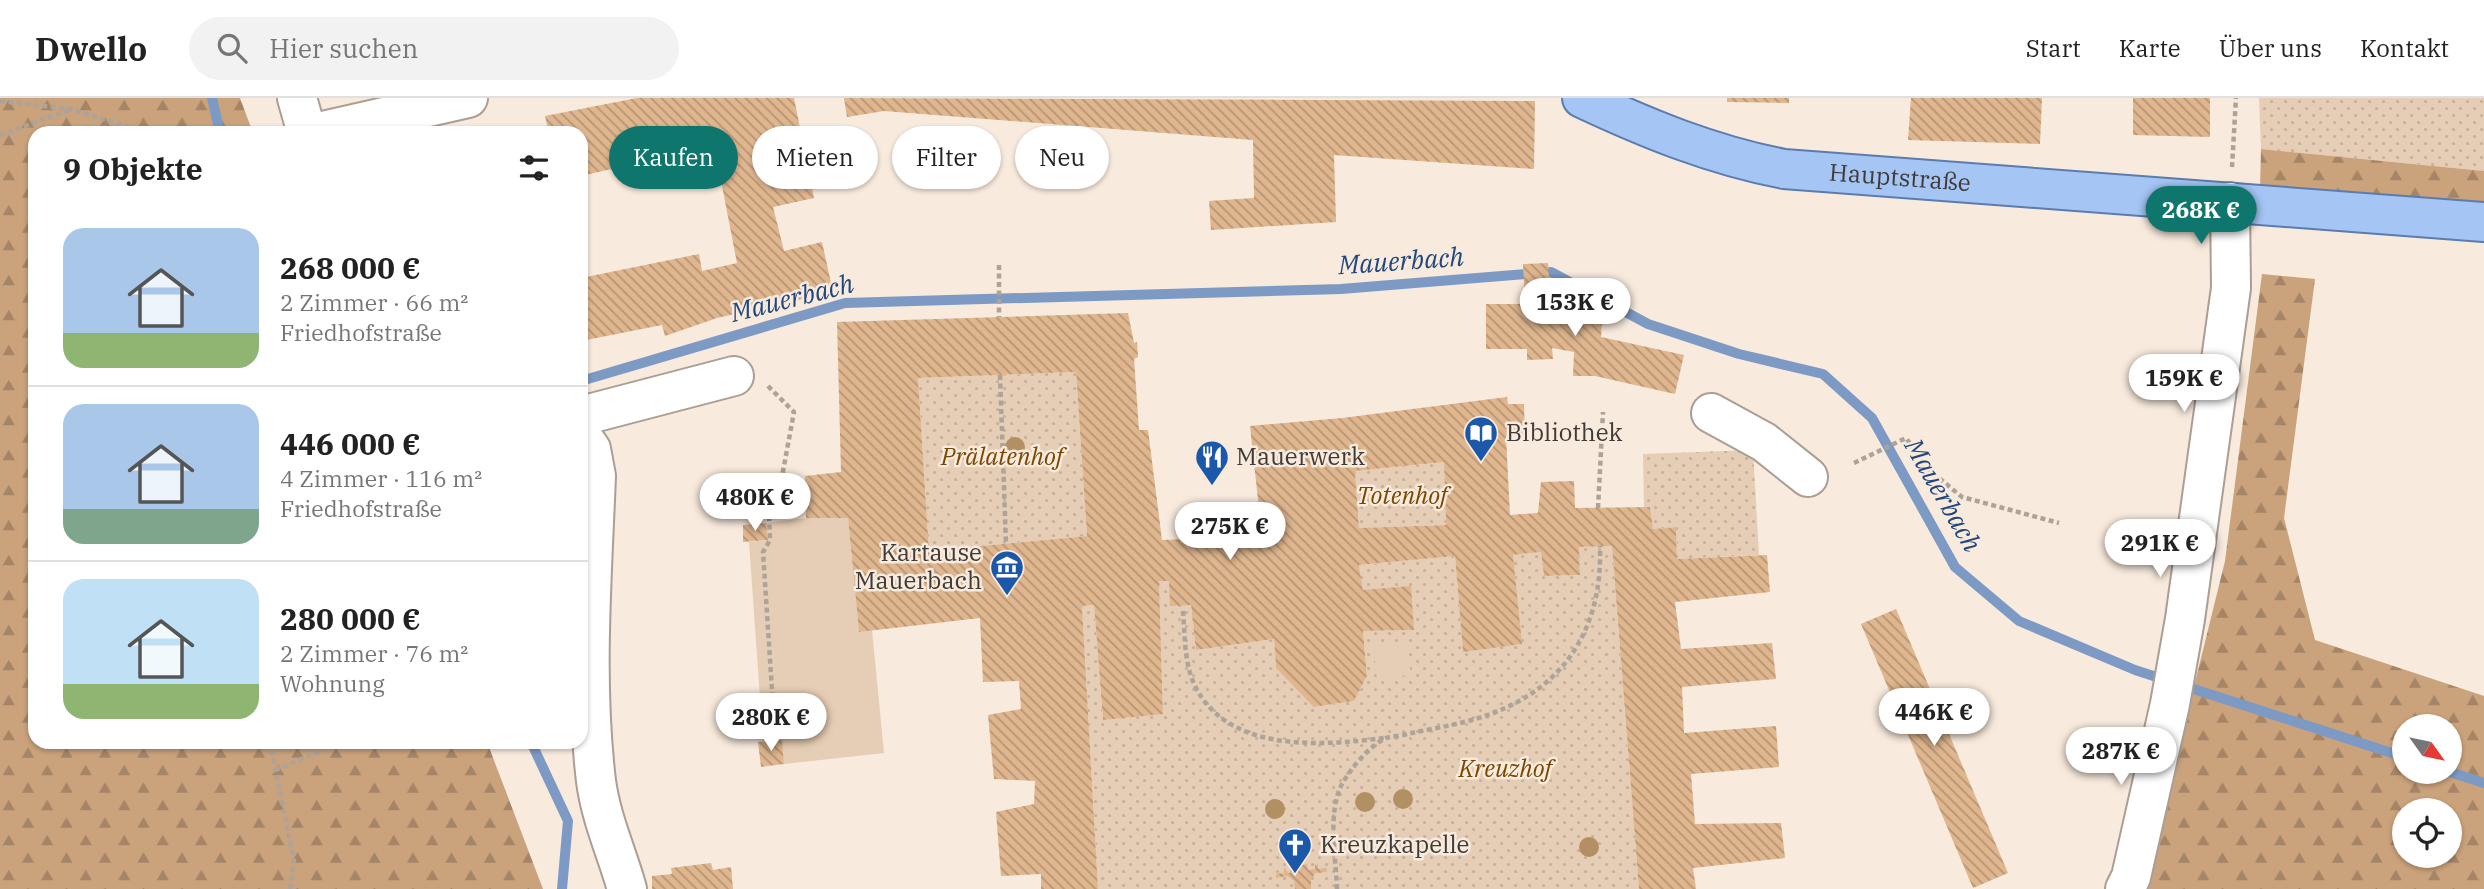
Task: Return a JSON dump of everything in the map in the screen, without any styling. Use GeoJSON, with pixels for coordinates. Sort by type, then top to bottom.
{"type":"FeatureCollection","features":[{"type":"Feature","properties":{"kind":"main road","name":"Hauptstraße"},"geometry":{"type":"LineString","coordinates":[[1582,98],[1705,150],[1784,169],[2484,222]]}},
{"type":"Feature","properties":{"kind":"street"},"geometry":{"type":"LineString","coordinates":[[296,98],[305,126]]}},
{"type":"Feature","properties":{"kind":"street"},"geometry":{"type":"LineString","coordinates":[[345,126],[468,98]]}},
{"type":"Feature","properties":{"kind":"street"},"geometry":{"type":"LineString","coordinates":[[2125,889],[2131,877],[2170,704],[2185,619],[2231,288],[2230,202]]}},
{"type":"Feature","properties":{"kind":"street"},"geometry":{"type":"LineString","coordinates":[[588,414],[734,376]]}},
{"type":"Feature","properties":{"kind":"street"},"geometry":{"type":"LineString","coordinates":[[1711,413],[1764,442],[1808,477]]}},
{"type":"Feature","properties":{"kind":"street"},"geometry":{"type":"LineString","coordinates":[[588,445],[596,476],[588,662],[596,782],[606,831],[627,889]]}},
{"type":"Feature","properties":{"kind":"path"},"geometry":{"type":"LineString","coordinates":[[2230,202],[2236,98]]}},
{"type":"Feature","properties":{"kind":"path"},"geometry":{"type":"LineString","coordinates":[[0,101],[70,109],[126,126]]}},
{"type":"Feature","properties":{"kind":"path"},"geometry":{"type":"LineString","coordinates":[[0,135],[70,109]]}},
{"type":"Feature","properties":{"kind":"path"},"geometry":{"type":"LineString","coordinates":[[999,265],[999,317]]}},
{"type":"Feature","properties":{"kind":"path"},"geometry":{"type":"LineString","coordinates":[[1000,375],[1006,544]]}},
{"type":"Feature","properties":{"kind":"path"},"geometry":{"type":"LineString","coordinates":[[734,376],[766,384],[794,412],[779,493],[769,515],[770,540],[763,552],[775,736]]}},
{"type":"Feature","properties":{"kind":"path"},"geometry":{"type":"LineString","coordinates":[[1598,508],[1603,412]]}},
{"type":"Feature","properties":{"kind":"path"},"geometry":{"type":"LineString","coordinates":[[1854,463],[1906,438],[1928,469],[1962,497],[2059,523]]}},
{"type":"Feature","properties":{"kind":"path"},"geometry":{"type":"LineString","coordinates":[[1183,611],[1187,659],[1195,686],[1217,716],[1234,727],[1274,740],[1332,742],[1387,738],[1476,719],[1524,700],[1557,674],[1580,645],[1595,607],[1601,571],[1600,546]]}},
{"type":"Feature","properties":{"kind":"path"},"geometry":{"type":"LineString","coordinates":[[1337,889],[1334,808],[1342,784],[1360,759],[1387,738]]}},
{"type":"Feature","properties":{"kind":"path"},"geometry":{"type":"LineString","coordinates":[[271,749],[294,861],[290,889]]}},
{"type":"Feature","properties":{"kind":"path"},"geometry":{"type":"LineString","coordinates":[[274,771],[319,752]]}},
{"type":"Feature","properties":{"kind":"green space"},"geometry":{"type":"Polygon","coordinates":[[[0,98],[240,98],[250,126],[28,126],[28,749],[490,749],[543,889],[0,889],[0,98]]]}},
{"type":"Feature","properties":{"kind":"green space"},"geometry":{"type":"Polygon","coordinates":[[[2259,98],[2484,98],[2484,171],[2261,149],[2259,98]]]}},
{"type":"Feature","properties":{"kind":"green space"},"geometry":{"type":"Polygon","coordinates":[[[2261,149],[2484,171],[2484,207],[2260,189],[2261,149]]]}},
{"type":"Feature","properties":{"kind":"green space"},"geometry":{"type":"Polygon","coordinates":[[[2262,274],[2315,279],[2284,518],[2315,640],[2484,696],[2484,889],[2144,889],[2225,561],[2262,274]]]}},
{"type":"Feature","properties":{"kind":"green space","name":"Prälatenhof"},"geometry":{"type":"Polygon","coordinates":[[[1076,372],[1087,536],[929,551],[918,378],[1076,372]]]}},
{"type":"Feature","properties":{"kind":"green space"},"geometry":{"type":"Polygon","coordinates":[[[1753,450],[1759,555],[1677,559],[1676,527],[1653,529],[1650,507],[1644,507],[1643,454],[1753,450]]]}},
{"type":"Feature","properties":{"kind":"green space","name":"Totenhof"},"geometry":{"type":"Polygon","coordinates":[[[1444,462],[1446,525],[1359,528],[1355,471],[1444,462]]]}},
{"type":"Feature","properties":{"kind":"green space"},"geometry":{"type":"Polygon","coordinates":[[[806,518],[848,518],[859,632],[872,630],[884,753],[784,764],[782,740],[763,741],[749,542],[768,540],[766,523],[806,518]]]}},
{"type":"Feature","properties":{"kind":"green space","name":"Kreuzhof"},"geometry":{"type":"Polygon","coordinates":[[[1612,546],[1639,889],[1098,889],[1082,606],[1094,605],[1103,720],[1163,713],[1159,581],[1169,581],[1191,605],[1196,650],[1274,639],[1276,668],[1315,707],[1354,701],[1367,676],[1363,631],[1413,630],[1363,590],[1359,565],[1455,556],[1463,651],[1521,644],[1513,555],[1541,552],[1544,576],[1580,575],[1579,547],[1612,546]]]}},
{"type":"Feature","properties":{"kind":"green space"},"geometry":{"type":"Polygon","coordinates":[[[1406,641],[1411,675],[1377,678],[1373,645],[1406,641]]]}},
{"type":"Feature","properties":{"kind":"building"},"geometry":{"type":"Polygon","coordinates":[[[637,98],[794,98],[800,126],[752,126],[752,189],[812,189],[814,198],[773,207],[784,251],[822,242],[833,292],[717,318],[665,336],[662,325],[588,340],[588,277],[699,254],[702,271],[737,263],[723,189],[738,189],[738,126],[609,126],[609,170],[588,174],[588,126],[547,126],[545,116],[637,98]]]}},
{"type":"Feature","properties":{"kind":"building"},"geometry":{"type":"Polygon","coordinates":[[[844,98],[1535,101],[1534,169],[1334,155],[1336,222],[1211,230],[1209,201],[1254,198],[1253,140],[1109,129],[1109,126],[1075,126],[884,111],[847,117],[844,98]]]}},
{"type":"Feature","properties":{"kind":"building"},"geometry":{"type":"Polygon","coordinates":[[[1727,98],[1789,98],[1789,103],[1727,102],[1727,98]]]}},
{"type":"Feature","properties":{"kind":"building"},"geometry":{"type":"Polygon","coordinates":[[[1911,98],[2042,98],[2040,144],[1908,140],[1911,98]]]}},
{"type":"Feature","properties":{"kind":"building"},"geometry":{"type":"Polygon","coordinates":[[[2133,98],[2210,98],[2210,137],[2133,135],[2133,98]]]}},
{"type":"Feature","properties":{"kind":"building"},"geometry":{"type":"Polygon","coordinates":[[[1548,263],[1550,290],[1602,321],[1601,337],[1684,355],[1675,394],[1595,376],[1573,376],[1574,352],[1552,348],[1553,359],[1527,360],[1527,349],[1486,349],[1486,304],[1525,304],[1523,264],[1548,263]]]}},
{"type":"Feature","properties":{"kind":"building","name":"Kartause Mauerbach"},"geometry":{"type":"Polygon","coordinates":[[[1128,313],[1134,343],[1137,342],[1138,357],[1134,359],[1139,430],[1148,430],[1162,540],[1262,536],[1250,426],[1342,418],[1507,397],[1508,404],[1524,404],[1525,434],[1506,436],[1510,515],[1538,513],[1541,482],[1574,481],[1575,508],[1650,507],[1653,529],[1676,527],[1677,559],[1767,555],[1770,592],[1675,602],[1681,649],[1772,643],[1776,679],[1682,687],[1684,733],[1776,726],[1779,767],[1691,774],[1695,824],[1781,823],[1785,858],[1693,868],[1696,889],[1639,889],[1612,546],[1579,547],[1580,575],[1544,576],[1541,552],[1513,555],[1522,644],[1463,652],[1455,556],[1359,565],[1363,590],[1411,586],[1414,630],[1363,631],[1367,676],[1354,701],[1314,707],[1276,668],[1274,639],[1196,650],[1191,605],[1170,606],[1169,581],[1159,581],[1163,714],[1103,720],[1094,605],[1082,606],[1098,889],[1041,889],[1041,874],[1001,876],[996,812],[1034,804],[1035,781],[994,779],[988,715],[1021,709],[1019,681],[983,682],[980,618],[859,632],[848,518],[806,518],[805,476],[841,472],[837,322],[1128,313]],[[1076,372],[918,378],[929,551],[1087,536],[1076,372]],[[1444,462],[1355,471],[1359,528],[1446,525],[1444,462]]]}},
{"type":"Feature","properties":{"kind":"building"},"geometry":{"type":"Polygon","coordinates":[[[766,523],[768,540],[743,542],[743,525],[766,523]]]}},
{"type":"Feature","properties":{"kind":"building"},"geometry":{"type":"Polygon","coordinates":[[[1896,609],[2008,873],[1973,888],[1861,624],[1896,609]]]}},
{"type":"Feature","properties":{"kind":"building"},"geometry":{"type":"Polygon","coordinates":[[[782,740],[784,764],[761,767],[758,742],[782,740]]]}},
{"type":"Feature","properties":{"kind":"building"},"geometry":{"type":"Polygon","coordinates":[[[711,863],[713,870],[731,867],[733,889],[652,889],[652,876],[672,874],[671,868],[711,863]]]}},
{"type":"Feature","properties":{"kind":"building","name":"Kreuzkapelle"},"geometry":{"type":"Polygon","coordinates":[[[1307,864],[1308,870],[1315,869],[1318,864],[1318,869],[1326,868],[1327,872],[1315,873],[1311,880],[1311,889],[1295,889],[1294,881],[1287,876],[1276,878],[1276,874],[1284,873],[1284,868],[1288,873],[1294,872],[1294,866],[1307,864]]]}},
{"type":"Feature","properties":{"kind":"waterway","name":"Mauerbach"},"geometry":{"type":"LineString","coordinates":[[212,98],[218,126]]}},
{"type":"Feature","properties":{"kind":"waterway","name":"Mauerbach"},"geometry":{"type":"LineString","coordinates":[[588,379],[845,303],[1341,289],[1551,272],[1648,324],[1739,354],[1823,374],[1872,418],[1955,567],[2019,621],[2135,670],[2392,753]]}},
{"type":"Feature","properties":{"kind":"waterway"},"geometry":{"type":"LineString","coordinates":[[534,749],[568,821],[562,889]]}},
{"type":"Feature","properties":{"kind":"waterway","name":"Mauerbach"},"geometry":{"type":"LineString","coordinates":[[2462,776],[2484,783]]}},
{"type":"Feature","properties":{"kind":"place","name":"Bibliothek"},"geometry":{"type":"Point","coordinates":[1481,463]}},
{"type":"Feature","properties":{"kind":"place","name":"Mauerwerk"},"geometry":{"type":"Point","coordinates":[1212,487]}},
{"type":"Feature","properties":{"kind":"place","name":"Kartause Mauerbach"},"geometry":{"type":"Point","coordinates":[1007,597]}},
{"type":"Feature","properties":{"kind":"place","name":"Kreuzkapelle"},"geometry":{"type":"Point","coordinates":[1295,875]}}]}
